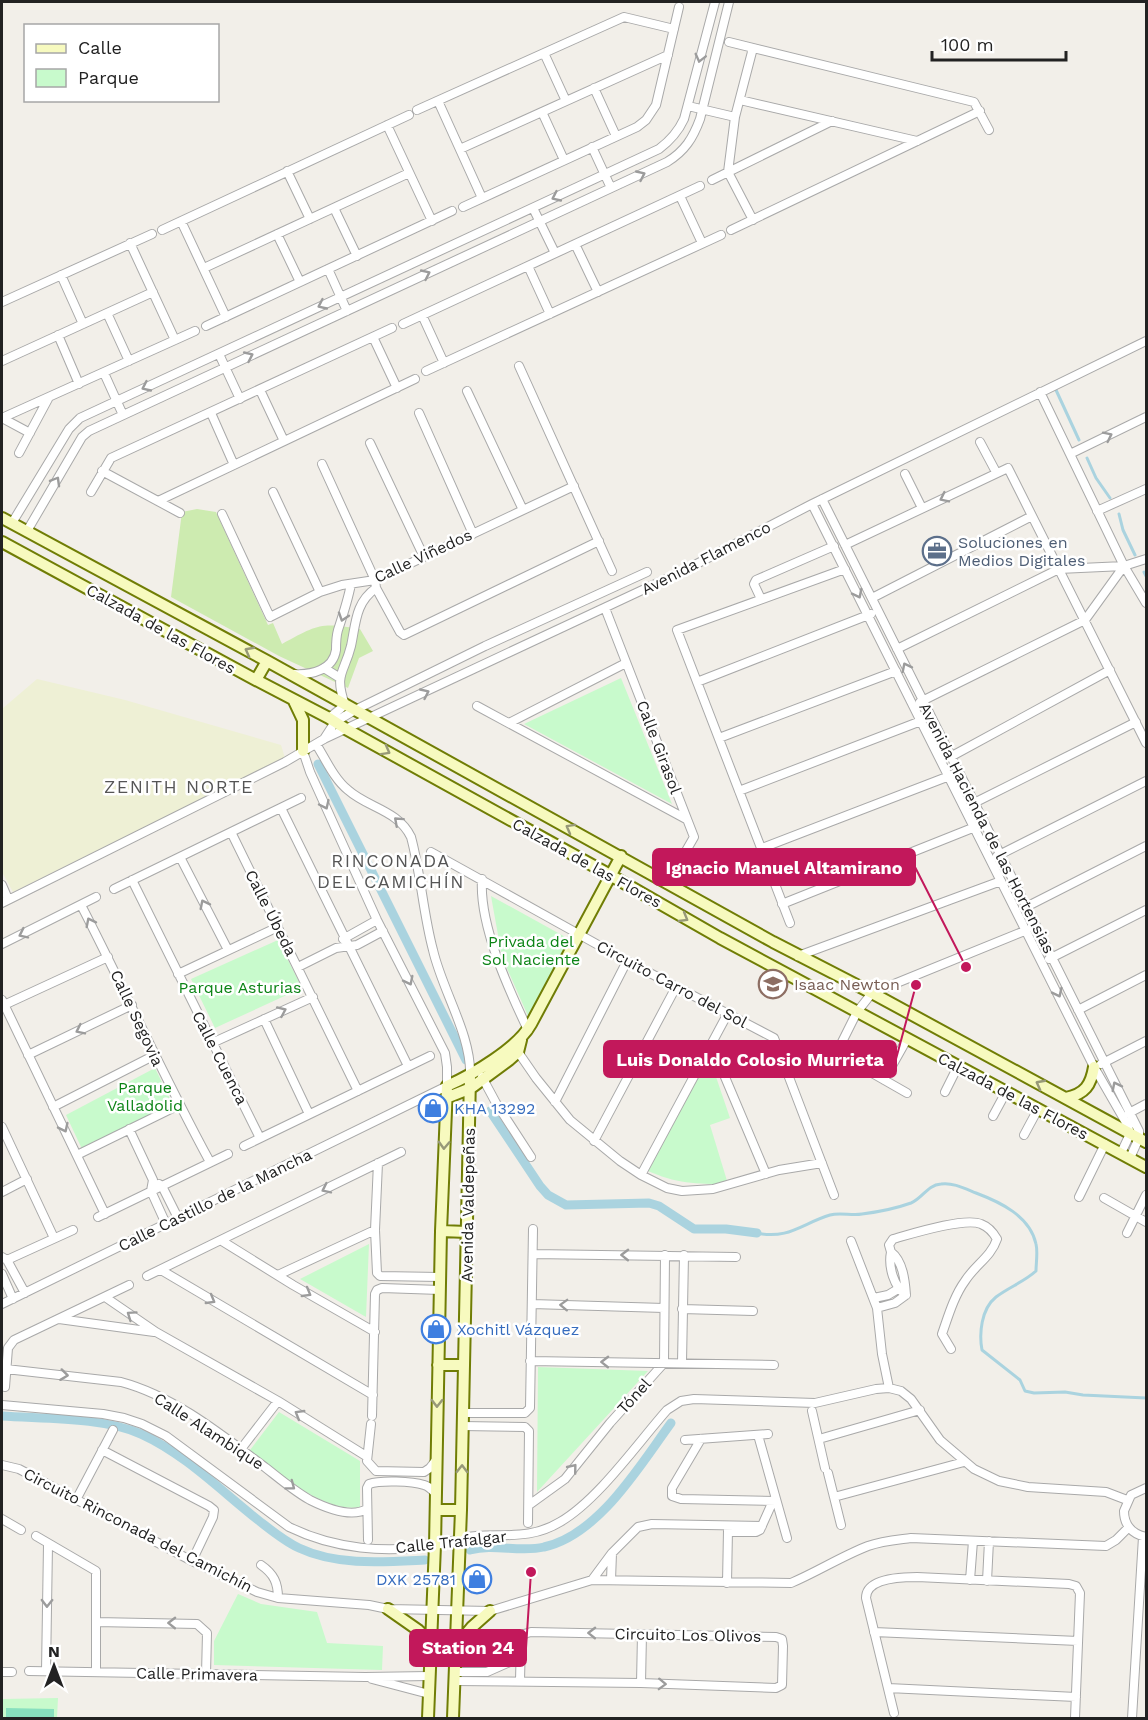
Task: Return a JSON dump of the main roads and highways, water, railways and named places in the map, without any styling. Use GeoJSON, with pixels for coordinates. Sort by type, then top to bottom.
{"type":"FeatureCollection","features":[{"type":"Feature","properties":{"kind":"waterway"},"geometry":{"type":"LineString","coordinates":[[1056,390],[1079,440]]}},
{"type":"Feature","properties":{"kind":"waterway"},"geometry":{"type":"LineString","coordinates":[[1087,458],[1096,478],[1110,498]]}},
{"type":"Feature","properties":{"kind":"waterway"},"geometry":{"type":"LineString","coordinates":[[1119,514],[1123,530],[1135,555]]}},
{"type":"Feature","properties":{"kind":"waterway"},"geometry":{"type":"LineString","coordinates":[[1144,572],[1146,576]]}},
{"type":"Feature","properties":{"kind":"waterway"},"geometry":{"type":"LineString","coordinates":[[318,764],[466,1060]]}},
{"type":"Feature","properties":{"kind":"waterway"},"geometry":{"type":"LineString","coordinates":[[490,1111],[540,1186],[548,1195],[566,1205],[649,1203],[659,1206],[694,1229],[726,1229],[757,1233]]}},
{"type":"Feature","properties":{"kind":"waterway"},"geometry":{"type":"LineString","coordinates":[[757,1233],[778,1234],[795,1230],[830,1215],[858,1214],[900,1207],[915,1201],[932,1187],[941,1184],[954,1185],[985,1197],[1013,1211],[1021,1218],[1033,1234],[1037,1254],[1036,1271],[996,1297],[987,1308],[981,1329],[982,1350],[1020,1380],[1025,1391],[1146,1398]]}},
{"type":"Feature","properties":{"kind":"waterway"},"geometry":{"type":"LineString","coordinates":[[2,1416],[109,1424],[141,1434],[157,1442],[202,1473],[283,1539],[314,1554],[361,1562],[425,1560]]}},
{"type":"Feature","properties":{"kind":"waterway"},"geometry":{"type":"LineString","coordinates":[[470,1550],[488,1547],[535,1549],[564,1540],[583,1528],[617,1496],[671,1423]]}},
{"type":"Feature","properties":{"kind":"place","name":"Soluciones en Medios Digitales"},"geometry":{"type":"Point","coordinates":[937,551]}},
{"type":"Feature","properties":{"kind":"place","name":"Ignacio Manuel Altamirano"},"geometry":{"type":"Point","coordinates":[966,967]}},
{"type":"Feature","properties":{"kind":"place","name":"Isaac Newton"},"geometry":{"type":"Point","coordinates":[773,984]}},
{"type":"Feature","properties":{"kind":"place","name":"Luis Donaldo Colosio Murrieta"},"geometry":{"type":"Point","coordinates":[916,985]}},
{"type":"Feature","properties":{"kind":"place","name":"KHA 13292"},"geometry":{"type":"Point","coordinates":[433,1108]}},
{"type":"Feature","properties":{"kind":"place","name":"Xochitl Vázquez"},"geometry":{"type":"Point","coordinates":[436,1329]}},
{"type":"Feature","properties":{"kind":"place","name":"Station 24"},"geometry":{"type":"Point","coordinates":[531,1572]}},
{"type":"Feature","properties":{"kind":"place","name":"DXK 25781"},"geometry":{"type":"Point","coordinates":[477,1579]}},
{"type":"Feature","properties":{"kind":"district","name":"ZENITH NORTE"},"geometry":{"type":"Point","coordinates":[179,786]}},
{"type":"Feature","properties":{"kind":"district","name":"RINCONADA DEL CAMICHÍN"},"geometry":{"type":"Point","coordinates":[391,870]}},
{"type":"Feature","properties":{"kind":"park label","name":"Privada del Sol Naciente"},"geometry":{"type":"Point","coordinates":[531,950]}},
{"type":"Feature","properties":{"kind":"park label","name":"Parque Asturias"},"geometry":{"type":"Point","coordinates":[240,987]}},
{"type":"Feature","properties":{"kind":"park label","name":"Parque Valladolid"},"geometry":{"type":"Point","coordinates":[145,1096]}}]}
